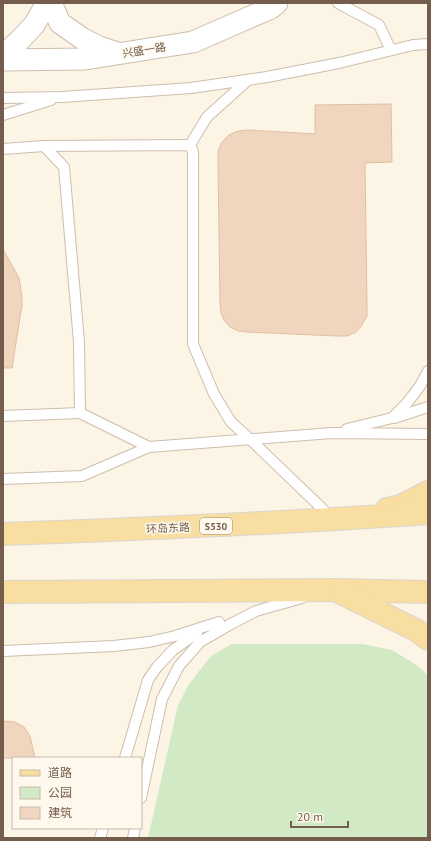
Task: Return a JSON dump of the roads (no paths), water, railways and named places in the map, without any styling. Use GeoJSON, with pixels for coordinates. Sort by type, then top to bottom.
{"type":"FeatureCollection","features":[{"type":"Feature","properties":{"kind":"main road"},"geometry":{"type":"LineString","coordinates":[[334,520],[401,506],[428,492]]}},
{"type":"Feature","properties":{"kind":"main road","name":"环岛东路"},"geometry":{"type":"LineString","coordinates":[[3,534],[334,520],[428,513]]}},
{"type":"Feature","properties":{"kind":"main road"},"geometry":{"type":"LineString","coordinates":[[336,590],[416,630],[428,639]]}},
{"type":"Feature","properties":{"kind":"main road"},"geometry":{"type":"LineString","coordinates":[[3,592],[336,590],[428,592]]}},
{"type":"Feature","properties":{"kind":"street"},"geometry":{"type":"LineString","coordinates":[[3,55],[34,25],[47,3]]}},
{"type":"Feature","properties":{"kind":"street"},"geometry":{"type":"LineString","coordinates":[[51,3],[60,23],[83,39],[119,54]]}},
{"type":"Feature","properties":{"kind":"street","name":"兴盛一路"},"geometry":{"type":"LineString","coordinates":[[3,60],[85,59],[193,42],[271,8],[277,3]]}},
{"type":"Feature","properties":{"kind":"lane"},"geometry":{"type":"LineString","coordinates":[[338,3],[379,26],[391,50]]}},
{"type":"Feature","properties":{"kind":"lane"},"geometry":{"type":"LineString","coordinates":[[3,98],[191,88],[248,80],[339,63],[413,45],[428,44]]}},
{"type":"Feature","properties":{"kind":"lane"},"geometry":{"type":"LineString","coordinates":[[190,145],[207,117],[248,80]]}},
{"type":"Feature","properties":{"kind":"lane"},"geometry":{"type":"LineString","coordinates":[[3,115],[62,96]]}},
{"type":"Feature","properties":{"kind":"lane"},"geometry":{"type":"LineString","coordinates":[[3,149],[44,146],[190,145]]}},
{"type":"Feature","properties":{"kind":"lane"},"geometry":{"type":"LineString","coordinates":[[190,145],[193,152],[193,344],[214,394],[231,422],[334,520]]}},
{"type":"Feature","properties":{"kind":"lane"},"geometry":{"type":"LineString","coordinates":[[44,146],[64,167],[79,342],[80,413]]}},
{"type":"Feature","properties":{"kind":"lane"},"geometry":{"type":"LineString","coordinates":[[392,418],[407,403],[420,386],[428,371]]}},
{"type":"Feature","properties":{"kind":"lane"},"geometry":{"type":"LineString","coordinates":[[332,433],[392,418],[428,407]]}},
{"type":"Feature","properties":{"kind":"lane"},"geometry":{"type":"LineString","coordinates":[[3,416],[80,413],[149,447]]}},
{"type":"Feature","properties":{"kind":"lane"},"geometry":{"type":"LineString","coordinates":[[3,479],[82,476],[149,447],[332,433],[428,434]]}},
{"type":"Feature","properties":{"kind":"lane"},"geometry":{"type":"LineString","coordinates":[[3,651],[114,646],[149,642],[175,636],[290,601],[336,590]]}},
{"type":"Feature","properties":{"kind":"lane"},"geometry":{"type":"LineString","coordinates":[[142,793],[162,699],[179,666],[200,642],[256,611]]}},
{"type":"Feature","properties":{"kind":"lane"},"geometry":{"type":"LineString","coordinates":[[125,757],[148,680],[157,667],[173,650],[192,636],[218,622]]}}]}
